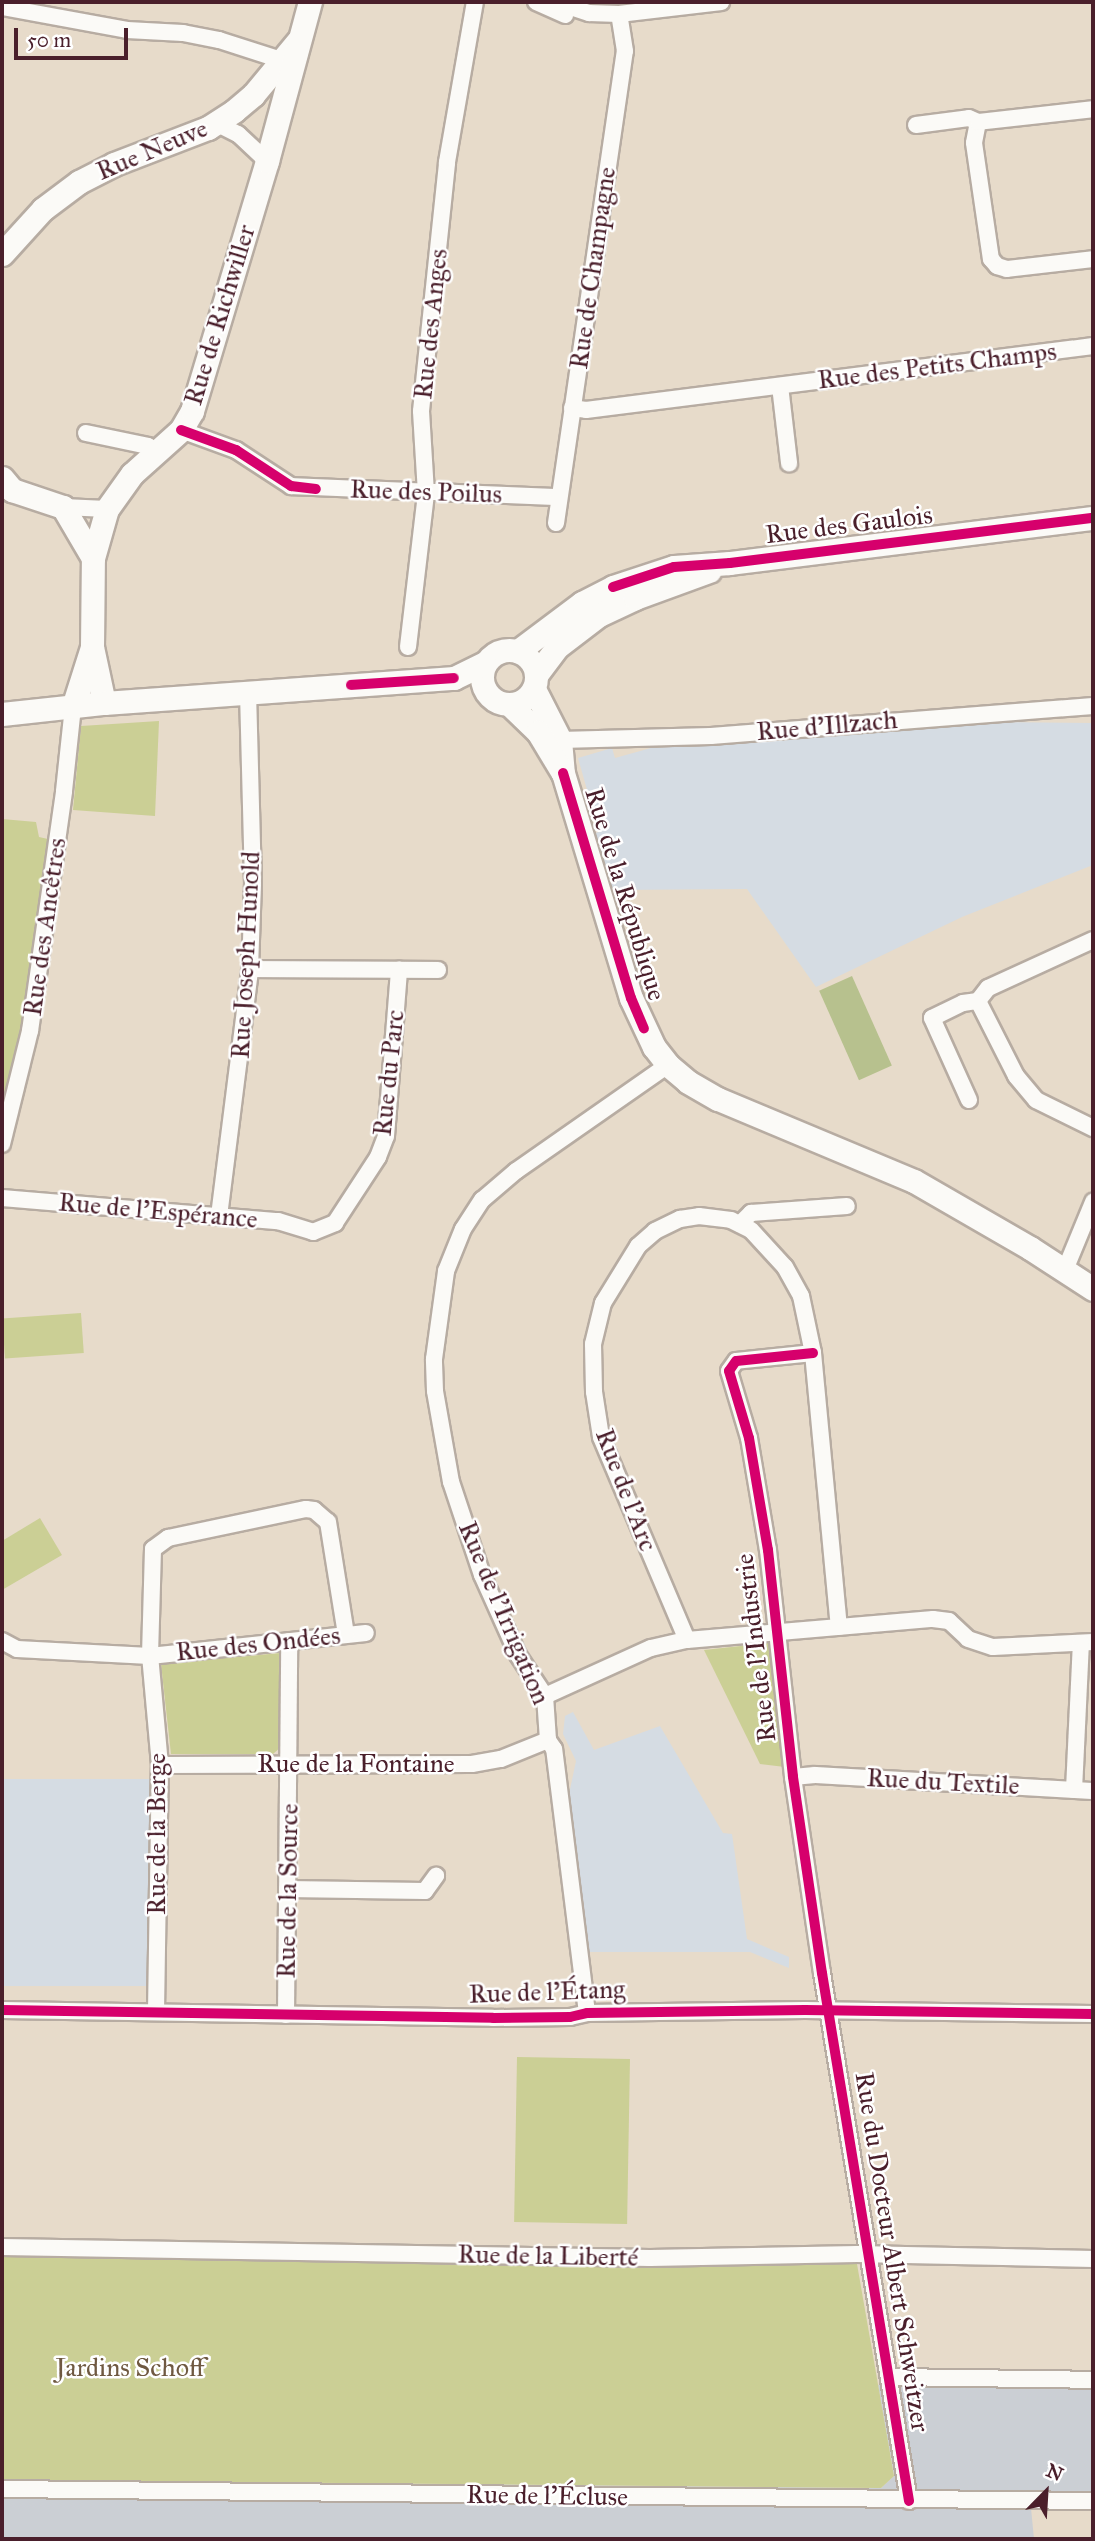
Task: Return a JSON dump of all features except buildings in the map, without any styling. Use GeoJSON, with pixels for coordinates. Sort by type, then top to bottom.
{"type":"FeatureCollection","features":[{"type":"Feature","properties":{"kind":"main road","name":"Rue de Richwiller"},"geometry":{"type":"LineString","coordinates":[[104,703],[92,647],[93,558],[107,509],[118,491],[156,451],[181,430],[192,411],[267,161],[310,2]]}},
{"type":"Feature","properties":{"kind":"main road","name":"Rue Neuve"},"geometry":{"type":"LineString","coordinates":[[2,254],[43,209],[79,182],[114,164],[216,123],[253,95],[298,41]]}},
{"type":"Feature","properties":{"kind":"main road"},"geometry":{"type":"LineString","coordinates":[[5,488],[63,507],[93,558]]}},
{"type":"Feature","properties":{"kind":"main road","name":"Rue des Gaulois"},"geometry":{"type":"LineString","coordinates":[[518,651],[582,603],[612,587],[674,566],[730,563],[1093,518]]}},
{"type":"Feature","properties":{"kind":"main road","name":"Rue des Gaulois"},"geometry":{"type":"LineString","coordinates":[[535,682],[557,647],[599,615],[635,598],[730,563]]}},
{"type":"Feature","properties":{"kind":"main road","name":"Rue de Richwiller"},"geometry":{"type":"LineString","coordinates":[[73,707],[92,647]]}},
{"type":"Feature","properties":{"kind":"main road"},"geometry":{"type":"LineString","coordinates":[[2,714],[104,703],[454,678],[485,663],[500,651],[518,651],[531,660],[535,682],[524,699],[509,704],[496,701],[486,692],[454,678]]}},
{"type":"Feature","properties":{"kind":"main road"},"geometry":{"type":"LineString","coordinates":[[485,663],[481,678],[486,692]]}},
{"type":"Feature","properties":{"kind":"main road","name":"Rue de la République"},"geometry":{"type":"LineString","coordinates":[[535,682],[560,740],[563,773],[631,998],[654,1047],[668,1065],[688,1082],[718,1099],[914,1181],[963,1207],[1093,1289]]}},
{"type":"Feature","properties":{"kind":"main road","name":"Rue de la République"},"geometry":{"type":"LineString","coordinates":[[509,704],[537,732],[563,773]]}},
{"type":"Feature","properties":{"kind":"street","name":"Rue des Anges"},"geometry":{"type":"LineString","coordinates":[[408,647],[426,493],[421,411],[447,162],[475,2]]}},
{"type":"Feature","properties":{"kind":"street"},"geometry":{"type":"LineString","coordinates":[[536,2],[558,14],[576,18],[589,13]]}},
{"type":"Feature","properties":{"kind":"street"},"geometry":{"type":"LineString","coordinates":[[555,2],[589,13],[619,14],[721,2]]}},
{"type":"Feature","properties":{"kind":"street"},"geometry":{"type":"LineString","coordinates":[[2,7],[127,30],[183,33],[219,40],[281,60]]}},
{"type":"Feature","properties":{"kind":"street","name":"Rue de Champagne"},"geometry":{"type":"LineString","coordinates":[[556,523],[625,51],[619,14]]}},
{"type":"Feature","properties":{"kind":"street"},"geometry":{"type":"LineString","coordinates":[[916,125],[969,118],[978,122],[1093,109]]}},
{"type":"Feature","properties":{"kind":"street"},"geometry":{"type":"LineString","coordinates":[[978,122],[974,143],[991,259],[997,266],[1007,269],[1093,259]]}},
{"type":"Feature","properties":{"kind":"street"},"geometry":{"type":"LineString","coordinates":[[216,123],[238,134],[267,161]]}},
{"type":"Feature","properties":{"kind":"street","name":"Rue des Petits Champs"},"geometry":{"type":"LineString","coordinates":[[572,408],[586,410],[1093,346]]}},
{"type":"Feature","properties":{"kind":"street","name":"Rue des Petits Champs"},"geometry":{"type":"LineString","coordinates":[[780,386],[789,463]]}},
{"type":"Feature","properties":{"kind":"street","name":"Rue des Poilus"},"geometry":{"type":"LineString","coordinates":[[181,430],[236,450],[291,486],[559,497]]}},
{"type":"Feature","properties":{"kind":"street"},"geometry":{"type":"LineString","coordinates":[[86,433],[149,446],[156,451]]}},
{"type":"Feature","properties":{"kind":"street"},"geometry":{"type":"LineString","coordinates":[[63,507],[107,509]]}},
{"type":"Feature","properties":{"kind":"street","name":"Rue Joseph Hunold"},"geometry":{"type":"LineString","coordinates":[[219,1216],[250,969],[253,883],[248,693]]}},
{"type":"Feature","properties":{"kind":"street","name":"Rue d'Illzach"},"geometry":{"type":"LineString","coordinates":[[560,740],[711,736],[1093,706]]}},
{"type":"Feature","properties":{"kind":"street","name":"Rue des Ancêtres"},"geometry":{"type":"LineString","coordinates":[[2,1144],[30,1031],[64,791],[73,707]]}},
{"type":"Feature","properties":{"kind":"street"},"geometry":{"type":"LineString","coordinates":[[969,1100],[932,1018],[963,1003],[978,1001],[988,988],[1093,940]]}},
{"type":"Feature","properties":{"kind":"street","name":"Rue du Parc"},"geometry":{"type":"LineString","coordinates":[[250,969],[438,970]]}},
{"type":"Feature","properties":{"kind":"street","name":"Rue du Parc"},"geometry":{"type":"LineString","coordinates":[[313,1232],[335,1223],[378,1157],[386,1136],[398,970]]}},
{"type":"Feature","properties":{"kind":"street"},"geometry":{"type":"LineString","coordinates":[[978,1001],[1017,1076],[1036,1100],[1093,1128]]}},
{"type":"Feature","properties":{"kind":"street","name":"Rue de l'Irrigation"},"geometry":{"type":"LineString","coordinates":[[587,2013],[554,1749],[548,1740],[545,1696],[518,1655],[482,1575],[452,1482],[433,1372],[446,1271],[463,1229],[482,1200],[516,1171],[668,1065]]}},
{"type":"Feature","properties":{"kind":"street","name":"Rue de l'Espérance"},"geometry":{"type":"LineString","coordinates":[[2,1198],[278,1222],[313,1232]]}},
{"type":"Feature","properties":{"kind":"street"},"geometry":{"type":"LineString","coordinates":[[1065,1270],[1093,1205]]}},
{"type":"Feature","properties":{"kind":"street"},"geometry":{"type":"LineString","coordinates":[[740,1224],[751,1213],[846,1206]]}},
{"type":"Feature","properties":{"kind":"street","name":"Rue de l'Arc"},"geometry":{"type":"LineString","coordinates":[[687,1640],[601,1437],[594,1392],[593,1344],[609,1293],[626,1262],[654,1231],[680,1219],[699,1216],[740,1224],[765,1242],[785,1267],[801,1296],[813,1353],[839,1627]]}},
{"type":"Feature","properties":{"kind":"street","name":"Rue de l'Industrie"},"geometry":{"type":"LineString","coordinates":[[813,1353],[736,1361],[729,1371],[749,1438],[768,1550],[793,1777],[829,2010]]}},
{"type":"Feature","properties":{"kind":"street","name":"Rue de la Berge"},"geometry":{"type":"LineString","coordinates":[[156,2012],[160,1765],[150,1656],[150,1555],[159,1542],[306,1509],[323,1516],[328,1522],[346,1635]]}},
{"type":"Feature","properties":{"kind":"street"},"geometry":{"type":"LineString","coordinates":[[545,1696],[651,1648],[687,1640],[933,1619],[949,1621],[968,1639],[993,1647],[1087,1643],[1074,1790]]}},
{"type":"Feature","properties":{"kind":"street","name":"Rue des Ondées"},"geometry":{"type":"LineString","coordinates":[[2,1640],[17,1649],[150,1656],[366,1633]]}},
{"type":"Feature","properties":{"kind":"street","name":"Rue de la Source"},"geometry":{"type":"LineString","coordinates":[[286,2015],[289,1641]]}},
{"type":"Feature","properties":{"kind":"street","name":"Rue de la Fontaine"},"geometry":{"type":"LineString","coordinates":[[160,1765],[472,1764],[500,1759],[548,1740]]}},
{"type":"Feature","properties":{"kind":"street","name":"Rue du Textile"},"geometry":{"type":"LineString","coordinates":[[793,1777],[815,1774],[1093,1791]]}},
{"type":"Feature","properties":{"kind":"street"},"geometry":{"type":"LineString","coordinates":[[287,1889],[425,1891],[436,1876]]}},
{"type":"Feature","properties":{"kind":"street","name":"Rue de l'Étang"},"geometry":{"type":"LineString","coordinates":[[2,2010],[500,2018],[570,2017],[587,2013],[829,2010],[1093,2014]]}},
{"type":"Feature","properties":{"kind":"street","name":"Rue du Docteur Albert Schweitzer"},"geometry":{"type":"LineString","coordinates":[[829,2010],[909,2501]]}},
{"type":"Feature","properties":{"kind":"street","name":"Rue de la Liberté"},"geometry":{"type":"LineString","coordinates":[[2,2247],[650,2258],[868,2254],[1093,2259]]}},
{"type":"Feature","properties":{"kind":"street"},"geometry":{"type":"LineString","coordinates":[[890,2377],[1093,2380]]}},
{"type":"Feature","properties":{"kind":"street","name":"Rue de l'Écluse"},"geometry":{"type":"LineString","coordinates":[[2,2489],[1093,2501]]}},
{"type":"Feature","properties":{"kind":"shaded area"},"geometry":{"type":"Polygon","coordinates":[[[987,722],[1093,723],[1093,865],[962,917],[816,987],[747,889],[612,890],[595,833],[599,832],[578,758],[612,748],[615,758],[651,748],[987,722]]]}},
{"type":"Feature","properties":{"kind":"shaded area"},"geometry":{"type":"Polygon","coordinates":[[[573,1712],[594,1750],[660,1726],[723,1833],[732,1834],[747,1939],[789,1957],[789,1968],[750,1952],[589,1952],[569,1794],[576,1761],[563,1734],[565,1716],[573,1712]]]}},
{"type":"Feature","properties":{"kind":"shaded area"},"geometry":{"type":"Polygon","coordinates":[[[2,1779],[150,1779],[150,1986],[2,1986],[2,1779]]]}},
{"type":"Feature","properties":{"kind":"shaded area"},"geometry":{"type":"Polygon","coordinates":[[[878,2385],[1093,2387],[1093,2509],[1031,2508],[1034,2539],[2,2539],[2,2480],[881,2488],[894,2476],[878,2385]]]}},
{"type":"Feature","properties":{"kind":"green space"},"geometry":{"type":"Polygon","coordinates":[[[159,721],[155,816],[73,810],[81,726],[159,721]]]}},
{"type":"Feature","properties":{"kind":"green space"},"geometry":{"type":"Polygon","coordinates":[[[2,819],[36,822],[39,837],[48,839],[23,1033],[2,1111],[2,819]]]}},
{"type":"Feature","properties":{"kind":"green space"},"geometry":{"type":"Polygon","coordinates":[[[852,976],[892,1066],[859,1080],[819,991],[852,976]]]}},
{"type":"Feature","properties":{"kind":"green space"},"geometry":{"type":"Polygon","coordinates":[[[81,1313],[84,1353],[5,1358],[2,1319],[81,1313]]]}},
{"type":"Feature","properties":{"kind":"green space"},"geometry":{"type":"Polygon","coordinates":[[[40,1518],[62,1555],[2,1590],[2,1541],[40,1518]]]}},
{"type":"Feature","properties":{"kind":"green space"},"geometry":{"type":"Polygon","coordinates":[[[768,1643],[785,1767],[760,1764],[704,1650],[768,1643]]]}},
{"type":"Feature","properties":{"kind":"green space"},"geometry":{"type":"Polygon","coordinates":[[[280,1653],[282,1746],[273,1754],[171,1754],[161,1664],[280,1653]]]}},
{"type":"Feature","properties":{"kind":"green space"},"geometry":{"type":"Polygon","coordinates":[[[517,2057],[630,2059],[627,2224],[514,2222],[517,2057]]]}},
{"type":"Feature","properties":{"kind":"green space","name":"Jardins Schoff"},"geometry":{"type":"Polygon","coordinates":[[[2,2253],[857,2264],[894,2476],[881,2488],[2,2480],[2,2253]]]}},
{"type":"Feature","properties":{"kind":"cycle path"},"geometry":{"type":"LineString","coordinates":[[181,430],[236,450],[291,486],[316,489]]}},
{"type":"Feature","properties":{"kind":"cycle path"},"geometry":{"type":"LineString","coordinates":[[613,587],[674,567],[730,563],[1093,518]]}},
{"type":"Feature","properties":{"kind":"cycle path"},"geometry":{"type":"LineString","coordinates":[[351,685],[454,678]]}},
{"type":"Feature","properties":{"kind":"cycle path"},"geometry":{"type":"LineString","coordinates":[[563,773],[631,998],[644,1028]]}},
{"type":"Feature","properties":{"kind":"cycle path"},"geometry":{"type":"LineString","coordinates":[[813,1353],[736,1361],[729,1371],[749,1438],[768,1550],[793,1777],[822,1973],[909,2501]]}},
{"type":"Feature","properties":{"kind":"cycle path"},"geometry":{"type":"LineString","coordinates":[[2,2010],[493,2018],[570,2017],[587,2013],[805,2010],[1093,2014]]}}]}
